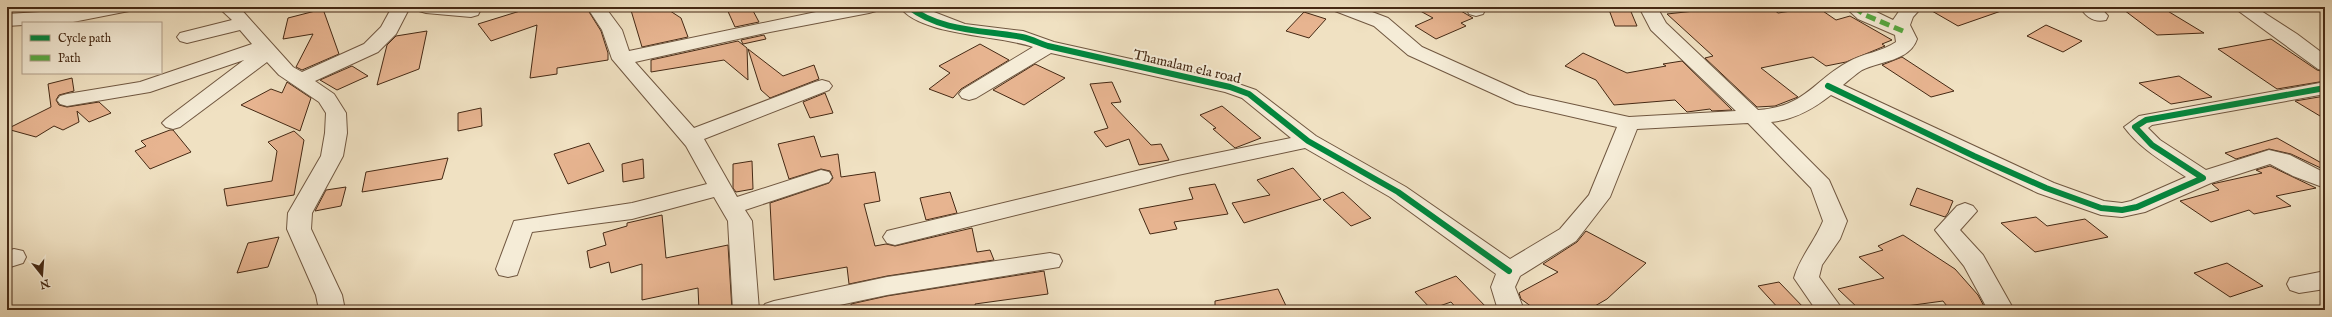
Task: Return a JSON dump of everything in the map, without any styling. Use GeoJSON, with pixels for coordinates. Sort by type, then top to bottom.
{"type":"FeatureCollection","features":[{"type":"Feature","properties":{"kind":"street"},"geometry":{"type":"LineString","coordinates":[[7,20],[73,16],[122,7]]}},
{"type":"Feature","properties":{"kind":"street"},"geometry":{"type":"LineString","coordinates":[[227,7],[244,23],[286,71],[328,98],[336,113],[336,133],[332,156],[300,213],[299,229],[329,295],[332,310]]}},
{"type":"Feature","properties":{"kind":"street"},"geometry":{"type":"LineString","coordinates":[[301,80],[371,48],[389,30],[402,7]]}},
{"type":"Feature","properties":{"kind":"street"},"geometry":{"type":"LineString","coordinates":[[426,7],[471,11]]}},
{"type":"Feature","properties":{"kind":"street"},"geometry":{"type":"LineString","coordinates":[[596,7],[612,30],[622,59],[696,144],[740,221],[746,310]]}},
{"type":"Feature","properties":{"kind":"street"},"geometry":{"type":"LineString","coordinates":[[622,59],[770,26],[869,7]]}},
{"type":"Feature","properties":{"kind":"street","name":"Thamalam ela road"},"geometry":{"type":"LineString","coordinates":[[909,7],[918,14],[962,29],[1023,37],[1048,46],[1161,73],[1230,87],[1249,94],[1308,141],[1398,192],[1509,271]]}},
{"type":"Feature","properties":{"kind":"street"},"geometry":{"type":"LineString","coordinates":[[1342,7],[1381,22],[1416,51],[1523,100],[1629,123],[1778,115],[1805,105],[1856,66],[1898,50],[1906,45],[1907,39],[1900,24],[1905,14],[1912,7]]}},
{"type":"Feature","properties":{"kind":"street"},"geometry":{"type":"LineString","coordinates":[[1648,7],[1658,26],[1754,117],[1821,185],[1835,220],[1828,239],[1810,264],[1806,278],[1830,310]]}},
{"type":"Feature","properties":{"kind":"street"},"geometry":{"type":"LineString","coordinates":[[1854,7],[1865,14],[1903,30]]}},
{"type":"Feature","properties":{"kind":"street"},"geometry":{"type":"LineString","coordinates":[[2242,7],[2290,38],[2325,65]]}},
{"type":"Feature","properties":{"kind":"street"},"geometry":{"type":"LineString","coordinates":[[187,37],[244,23]]}},
{"type":"Feature","properties":{"kind":"street"},"geometry":{"type":"LineString","coordinates":[[970,94],[1048,46]]}},
{"type":"Feature","properties":{"kind":"street"},"geometry":{"type":"LineString","coordinates":[[67,100],[143,88],[267,49]]}},
{"type":"Feature","properties":{"kind":"street"},"geometry":{"type":"LineString","coordinates":[[173,123],[267,49]]}},
{"type":"Feature","properties":{"kind":"street"},"geometry":{"type":"LineString","coordinates":[[690,137],[822,86]]}},
{"type":"Feature","properties":{"kind":"street"},"geometry":{"type":"LineString","coordinates":[[1828,86],[1974,156],[2046,188],[2101,208],[2122,210],[2138,206],[2203,178],[2269,157],[2282,160],[2301,171],[2325,181]]}},
{"type":"Feature","properties":{"kind":"street"},"geometry":{"type":"LineString","coordinates":[[2203,178],[2152,145],[2135,127],[2146,120],[2325,88]]}},
{"type":"Feature","properties":{"kind":"street"},"geometry":{"type":"LineString","coordinates":[[1511,310],[1503,287],[1509,271],[1568,235],[1599,197],[1629,123]]}},
{"type":"Feature","properties":{"kind":"street"},"geometry":{"type":"LineString","coordinates":[[895,237],[1178,168],[1308,141]]}},
{"type":"Feature","properties":{"kind":"street"},"geometry":{"type":"LineString","coordinates":[[732,207],[821,177]]}},
{"type":"Feature","properties":{"kind":"street"},"geometry":{"type":"LineString","coordinates":[[508,270],[522,226],[632,211],[720,188]]}},
{"type":"Feature","properties":{"kind":"street"},"geometry":{"type":"LineString","coordinates":[[1965,210],[1946,230],[1974,261],[2001,310]]}},
{"type":"Feature","properties":{"kind":"street"},"geometry":{"type":"LineString","coordinates":[[774,310],[887,286],[1050,261]]}},
{"type":"Feature","properties":{"kind":"street"},"geometry":{"type":"LineString","coordinates":[[2299,284],[2325,280]]}},
{"type":"Feature","properties":{"kind":"building"},"geometry":{"type":"Polygon","coordinates":[[[533,7],[586,7],[601,31],[608,53],[608,60],[557,68],[557,74],[530,78],[537,25],[491,41],[478,24],[533,7]]]}},
{"type":"Feature","properties":{"kind":"building"},"geometry":{"type":"Polygon","coordinates":[[[630,7],[664,7],[681,18],[688,37],[642,47],[630,7]]]}},
{"type":"Feature","properties":{"kind":"building"},"geometry":{"type":"Polygon","coordinates":[[[726,7],[751,7],[759,22],[735,27],[726,7]]]}},
{"type":"Feature","properties":{"kind":"building"},"geometry":{"type":"Polygon","coordinates":[[[1413,7],[1454,7],[1473,18],[1461,23],[1466,26],[1436,39],[1415,26],[1433,18],[1413,7]]]}},
{"type":"Feature","properties":{"kind":"building"},"geometry":{"type":"Polygon","coordinates":[[[1608,7],[1629,7],[1637,26],[1615,26],[1608,7]]]}},
{"type":"Feature","properties":{"kind":"building"},"geometry":{"type":"Polygon","coordinates":[[[1731,7],[1770,7],[1778,13],[1817,7],[1836,20],[1850,16],[1892,40],[1882,44],[1885,46],[1846,62],[1826,66],[1813,57],[1761,68],[1798,97],[1775,106],[1757,107],[1705,58],[1713,56],[1667,14],[1731,7]]]}},
{"type":"Feature","properties":{"kind":"building"},"geometry":{"type":"Polygon","coordinates":[[[1925,7],[2004,7],[2004,10],[1958,26],[1925,7]]]}},
{"type":"Feature","properties":{"kind":"building"},"geometry":{"type":"Polygon","coordinates":[[[2120,7],[2161,7],[2204,33],[2157,35],[2120,7]]]}},
{"type":"Feature","properties":{"kind":"building"},"geometry":{"type":"Polygon","coordinates":[[[323,9],[339,54],[302,70],[296,67],[313,34],[283,39],[288,18],[323,9]]]}},
{"type":"Feature","properties":{"kind":"building"},"geometry":{"type":"Polygon","coordinates":[[[1304,12],[1326,19],[1309,38],[1286,31],[1304,12]]]}},
{"type":"Feature","properties":{"kind":"building"},"geometry":{"type":"Polygon","coordinates":[[[2046,25],[2082,41],[2063,52],[2027,36],[2046,25]]]}},
{"type":"Feature","properties":{"kind":"building"},"geometry":{"type":"Polygon","coordinates":[[[427,31],[419,69],[377,85],[387,45],[396,36],[427,31]]]}},
{"type":"Feature","properties":{"kind":"building"},"geometry":{"type":"Polygon","coordinates":[[[764,35],[766,39],[743,44],[741,40],[764,35]]]}},
{"type":"Feature","properties":{"kind":"building"},"geometry":{"type":"Polygon","coordinates":[[[2271,39],[2317,70],[2325,72],[2325,81],[2277,89],[2218,49],[2271,39]]]}},
{"type":"Feature","properties":{"kind":"building"},"geometry":{"type":"Polygon","coordinates":[[[738,41],[747,48],[748,80],[724,60],[651,72],[651,60],[738,41]]]}},
{"type":"Feature","properties":{"kind":"building"},"geometry":{"type":"Polygon","coordinates":[[[980,44],[1009,60],[961,89],[953,98],[929,89],[950,73],[939,66],[980,44]]]}},
{"type":"Feature","properties":{"kind":"building"},"geometry":{"type":"Polygon","coordinates":[[[748,49],[783,76],[814,65],[819,79],[770,98],[761,90],[748,49]]]}},
{"type":"Feature","properties":{"kind":"building"},"geometry":{"type":"Polygon","coordinates":[[[1583,53],[1627,73],[1666,66],[1663,64],[1682,61],[1732,110],[1712,111],[1710,109],[1687,112],[1675,100],[1614,105],[1596,80],[1565,66],[1583,53]]]}},
{"type":"Feature","properties":{"kind":"building"},"geometry":{"type":"Polygon","coordinates":[[[1902,57],[1954,91],[1931,97],[1882,65],[1902,57]]]}},
{"type":"Feature","properties":{"kind":"building"},"geometry":{"type":"Polygon","coordinates":[[[1035,64],[1065,78],[1024,105],[993,90],[1035,64]]]}},
{"type":"Feature","properties":{"kind":"building"},"geometry":{"type":"Polygon","coordinates":[[[352,66],[368,76],[337,90],[320,80],[352,66]]]}},
{"type":"Feature","properties":{"kind":"building"},"geometry":{"type":"Polygon","coordinates":[[[2179,76],[2212,97],[2171,104],[2139,83],[2179,76]]]}},
{"type":"Feature","properties":{"kind":"building"},"geometry":{"type":"Polygon","coordinates":[[[72,78],[74,91],[59,95],[56,100],[59,105],[67,107],[99,102],[111,113],[89,122],[77,111],[79,122],[63,130],[54,126],[36,137],[7,129],[51,107],[48,84],[72,78]]]}},
{"type":"Feature","properties":{"kind":"building"},"geometry":{"type":"Polygon","coordinates":[[[287,82],[311,98],[300,131],[241,105],[271,89],[282,93],[287,82]]]}},
{"type":"Feature","properties":{"kind":"building"},"geometry":{"type":"Polygon","coordinates":[[[1112,82],[1121,102],[1111,103],[1151,145],[1161,144],[1169,160],[1139,165],[1129,139],[1106,147],[1094,132],[1108,128],[1090,84],[1112,82]]]}},
{"type":"Feature","properties":{"kind":"building"},"geometry":{"type":"Polygon","coordinates":[[[825,93],[833,113],[810,118],[803,102],[825,93]]]}},
{"type":"Feature","properties":{"kind":"building"},"geometry":{"type":"Polygon","coordinates":[[[2325,96],[2325,119],[2295,101],[2325,96]]]}},
{"type":"Feature","properties":{"kind":"building"},"geometry":{"type":"Polygon","coordinates":[[[1222,106],[1261,138],[1235,148],[1213,129],[1216,128],[1200,115],[1222,106]]]}},
{"type":"Feature","properties":{"kind":"building"},"geometry":{"type":"Polygon","coordinates":[[[481,108],[482,126],[458,131],[458,113],[481,108]]]}},
{"type":"Feature","properties":{"kind":"building"},"geometry":{"type":"Polygon","coordinates":[[[173,130],[191,152],[150,169],[135,151],[146,146],[141,141],[173,130]]]}},
{"type":"Feature","properties":{"kind":"building"},"geometry":{"type":"Polygon","coordinates":[[[294,131],[304,140],[294,195],[227,206],[224,189],[272,181],[277,151],[268,142],[294,131]]]}},
{"type":"Feature","properties":{"kind":"building"},"geometry":{"type":"Polygon","coordinates":[[[814,136],[821,157],[838,154],[841,177],[875,172],[880,201],[864,204],[875,246],[886,244],[895,246],[972,228],[977,252],[990,250],[994,260],[887,276],[849,284],[847,267],[774,280],[770,203],[829,183],[833,178],[830,171],[821,169],[789,179],[778,144],[814,136]]]}},
{"type":"Feature","properties":{"kind":"building"},"geometry":{"type":"Polygon","coordinates":[[[2277,138],[2325,165],[2325,170],[2291,154],[2269,149],[2236,159],[2225,153],[2277,138]]]}},
{"type":"Feature","properties":{"kind":"building"},"geometry":{"type":"Polygon","coordinates":[[[589,143],[604,171],[568,184],[554,154],[589,143]]]}},
{"type":"Feature","properties":{"kind":"building"},"geometry":{"type":"Polygon","coordinates":[[[448,158],[442,179],[362,192],[366,172],[448,158]]]}},
{"type":"Feature","properties":{"kind":"building"},"geometry":{"type":"Polygon","coordinates":[[[643,159],[644,178],[623,182],[622,164],[643,159]]]}},
{"type":"Feature","properties":{"kind":"building"},"geometry":{"type":"Polygon","coordinates":[[[752,161],[753,189],[736,192],[733,188],[733,164],[752,161]]]}},
{"type":"Feature","properties":{"kind":"building"},"geometry":{"type":"Polygon","coordinates":[[[2270,166],[2316,188],[2276,196],[2291,206],[2254,214],[2249,210],[2211,222],[2180,201],[2219,190],[2212,184],[2262,173],[2256,170],[2270,166]]]}},
{"type":"Feature","properties":{"kind":"building"},"geometry":{"type":"Polygon","coordinates":[[[1293,168],[1321,199],[1244,223],[1232,203],[1270,195],[1257,180],[1293,168]]]}},
{"type":"Feature","properties":{"kind":"building"},"geometry":{"type":"Polygon","coordinates":[[[1215,184],[1228,214],[1174,222],[1177,229],[1150,234],[1139,209],[1193,199],[1189,188],[1215,184]]]}},
{"type":"Feature","properties":{"kind":"building"},"geometry":{"type":"Polygon","coordinates":[[[346,187],[341,206],[315,211],[326,190],[346,187]]]}},
{"type":"Feature","properties":{"kind":"building"},"geometry":{"type":"Polygon","coordinates":[[[1917,188],[1953,201],[1945,217],[1910,205],[1917,188]]]}},
{"type":"Feature","properties":{"kind":"building"},"geometry":{"type":"Polygon","coordinates":[[[950,192],[957,213],[926,220],[920,198],[950,192]]]}},
{"type":"Feature","properties":{"kind":"building"},"geometry":{"type":"Polygon","coordinates":[[[1343,192],[1371,218],[1351,226],[1323,200],[1343,192]]]}},
{"type":"Feature","properties":{"kind":"building"},"geometry":{"type":"Polygon","coordinates":[[[662,215],[666,258],[728,245],[732,310],[699,310],[698,288],[642,300],[642,264],[611,273],[609,262],[590,268],[587,251],[606,245],[603,233],[627,226],[627,223],[662,215]]]}},
{"type":"Feature","properties":{"kind":"building"},"geometry":{"type":"Polygon","coordinates":[[[2036,217],[2047,226],[2085,219],[2108,237],[2035,252],[2001,223],[2036,217]]]}},
{"type":"Feature","properties":{"kind":"building"},"geometry":{"type":"Polygon","coordinates":[[[1586,231],[1646,263],[1607,299],[1588,310],[1536,310],[1521,299],[1519,293],[1558,272],[1543,264],[1577,242],[1586,231]]]}},
{"type":"Feature","properties":{"kind":"building"},"geometry":{"type":"Polygon","coordinates":[[[1903,235],[1955,269],[1978,295],[1985,308],[1950,310],[1943,301],[1877,310],[1860,310],[1838,289],[1884,278],[1859,257],[1883,250],[1878,246],[1903,235]]]}},
{"type":"Feature","properties":{"kind":"building"},"geometry":{"type":"Polygon","coordinates":[[[279,237],[268,267],[237,273],[248,243],[279,237]]]}},
{"type":"Feature","properties":{"kind":"building"},"geometry":{"type":"Polygon","coordinates":[[[2227,263],[2263,286],[2230,297],[2194,273],[2227,263]]]}},
{"type":"Feature","properties":{"kind":"building"},"geometry":{"type":"Polygon","coordinates":[[[1044,271],[1048,294],[975,304],[976,310],[852,310],[851,304],[887,296],[1044,271]]]}},
{"type":"Feature","properties":{"kind":"building"},"geometry":{"type":"Polygon","coordinates":[[[1456,276],[1489,310],[1458,310],[1451,302],[1431,309],[1415,292],[1456,276]]]}},
{"type":"Feature","properties":{"kind":"building"},"geometry":{"type":"Polygon","coordinates":[[[1779,282],[1806,310],[1780,310],[1758,286],[1779,282]]]}},
{"type":"Feature","properties":{"kind":"building"},"geometry":{"type":"Polygon","coordinates":[[[1278,289],[1288,310],[1215,310],[1215,301],[1278,289]]]}},
{"type":"Feature","properties":{"kind":"marked path"},"geometry":{"type":"LineString","coordinates":[[1854,7],[1865,15],[1903,31]]}},
{"type":"Feature","properties":{"kind":"cycle path"},"geometry":{"type":"LineString","coordinates":[[909,7],[918,14],[962,29],[1023,37],[1048,46],[1161,73],[1230,87],[1249,94],[1308,141],[1398,192],[1509,271]]}},
{"type":"Feature","properties":{"kind":"cycle path"},"geometry":{"type":"LineString","coordinates":[[1828,86],[1974,156],[2046,188],[2101,208],[2122,210],[2137,207],[2203,178],[2152,145],[2135,127],[2146,120],[2325,88]]}}]}
